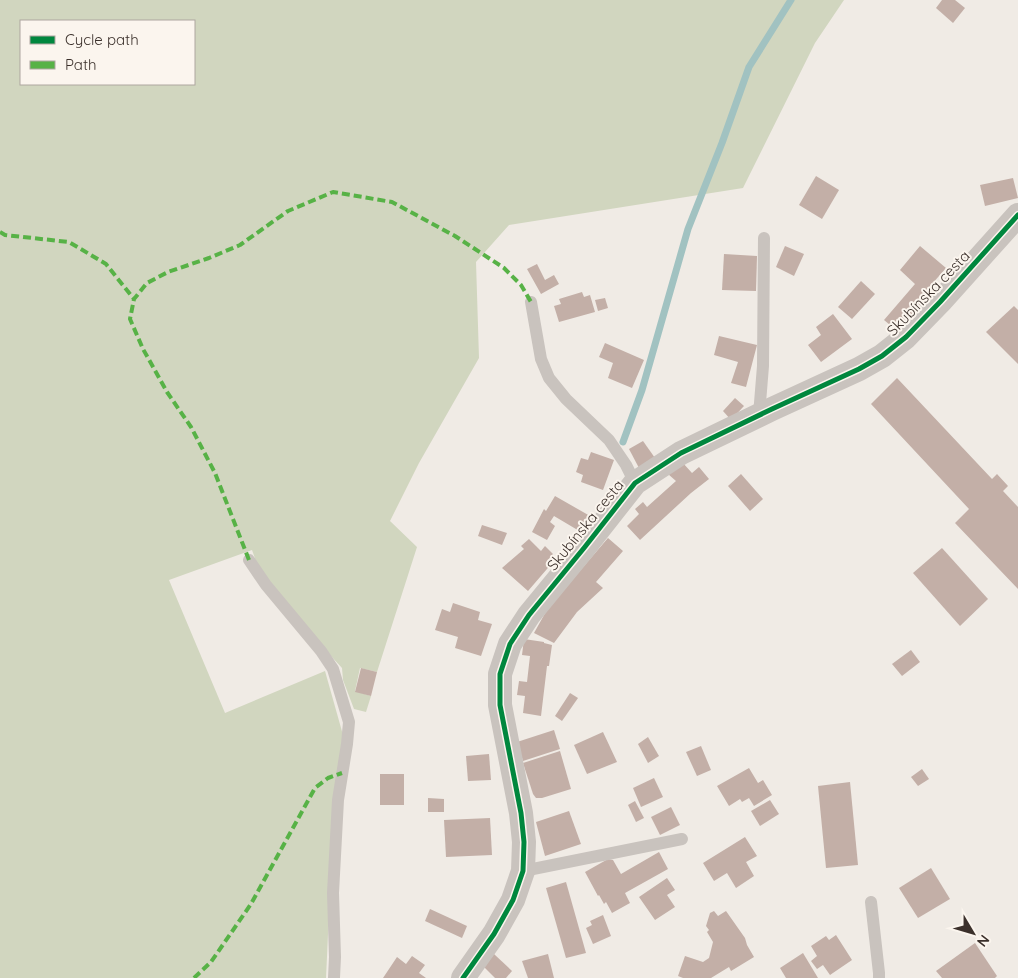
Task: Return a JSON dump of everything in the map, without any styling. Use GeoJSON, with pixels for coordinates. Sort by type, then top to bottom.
{"type":"FeatureCollection","features":[{"type":"Feature","properties":{"kind":"street","name":"Skubínska cesta"},"geometry":{"type":"LineString","coordinates":[[463,978],[494,934],[513,900],[523,871],[524,842],[521,813],[500,705],[500,674],[510,644],[529,615],[635,483],[681,453],[859,369],[882,356],[906,337],[940,302],[1018,215]]}},
{"type":"Feature","properties":{"kind":"lane"},"geometry":{"type":"LineString","coordinates":[[759,415],[763,366],[764,238]]}},
{"type":"Feature","properties":{"kind":"lane","name":"Skubínska cesta"},"geometry":{"type":"LineString","coordinates":[[531,302],[540,359],[549,378],[566,399],[609,440],[626,465],[635,483]]}},
{"type":"Feature","properties":{"kind":"lane"},"geometry":{"type":"LineString","coordinates":[[249,560],[266,585],[321,651],[332,669],[349,722],[338,800],[333,893],[334,978]]}},
{"type":"Feature","properties":{"kind":"lane"},"geometry":{"type":"LineString","coordinates":[[523,871],[682,839]]}},
{"type":"Feature","properties":{"kind":"lane"},"geometry":{"type":"LineString","coordinates":[[871,902],[879,978]]}},
{"type":"Feature","properties":{"kind":"green space"},"geometry":{"type":"Polygon","coordinates":[[[0,0],[844,0],[815,43],[743,188],[509,225],[476,262],[479,358],[419,463],[390,521],[417,547],[377,672],[360,668],[355,691],[371,696],[366,712],[354,709],[343,680],[342,668],[307,630],[258,567],[252,550],[169,580],[225,713],[325,671],[343,735],[334,803],[326,978],[0,978],[0,0]]]}},
{"type":"Feature","properties":{"kind":"building"},"geometry":{"type":"Polygon","coordinates":[[[942,0],[955,0],[965,8],[953,23],[936,8],[942,0]]]}},
{"type":"Feature","properties":{"kind":"building"},"geometry":{"type":"Polygon","coordinates":[[[816,176],[839,190],[822,219],[799,205],[816,176]]]}},
{"type":"Feature","properties":{"kind":"building"},"geometry":{"type":"Polygon","coordinates":[[[1013,178],[1018,198],[985,206],[980,185],[1013,178]]]}},
{"type":"Feature","properties":{"kind":"building"},"geometry":{"type":"Polygon","coordinates":[[[785,246],[804,254],[794,276],[776,267],[785,246]]]}},
{"type":"Feature","properties":{"kind":"building"},"geometry":{"type":"Polygon","coordinates":[[[920,246],[946,268],[925,292],[932,297],[901,334],[884,320],[915,284],[900,270],[920,246]]]}},
{"type":"Feature","properties":{"kind":"building"},"geometry":{"type":"Polygon","coordinates":[[[724,254],[757,256],[756,291],[722,290],[724,254]]]}},
{"type":"Feature","properties":{"kind":"building"},"geometry":{"type":"Polygon","coordinates":[[[537,264],[545,280],[554,275],[559,284],[541,294],[527,269],[537,264]]]}},
{"type":"Feature","properties":{"kind":"building"},"geometry":{"type":"Polygon","coordinates":[[[861,281],[875,294],[852,319],[838,307],[861,281]]]}},
{"type":"Feature","properties":{"kind":"building"},"geometry":{"type":"Polygon","coordinates":[[[582,292],[584,297],[590,295],[595,312],[559,322],[554,306],[561,304],[559,299],[582,292]]]}},
{"type":"Feature","properties":{"kind":"building"},"geometry":{"type":"Polygon","coordinates":[[[605,298],[608,308],[598,311],[595,300],[605,298]]]}},
{"type":"Feature","properties":{"kind":"building"},"geometry":{"type":"Polygon","coordinates":[[[1014,306],[1018,310],[1018,364],[986,332],[1014,306]]]}},
{"type":"Feature","properties":{"kind":"building"},"geometry":{"type":"Polygon","coordinates":[[[833,314],[852,339],[821,362],[808,345],[821,335],[816,327],[833,314]]]}},
{"type":"Feature","properties":{"kind":"building"},"geometry":{"type":"Polygon","coordinates":[[[719,336],[757,345],[746,387],[731,383],[738,362],[714,355],[719,336]]]}},
{"type":"Feature","properties":{"kind":"building"},"geometry":{"type":"Polygon","coordinates":[[[605,343],[644,360],[632,388],[608,378],[613,363],[599,357],[605,343]]]}},
{"type":"Feature","properties":{"kind":"building"},"geometry":{"type":"Polygon","coordinates":[[[897,378],[992,479],[997,474],[1008,486],[1003,491],[1018,507],[1018,589],[955,523],[969,509],[871,404],[897,378]]]}},
{"type":"Feature","properties":{"kind":"building"},"geometry":{"type":"Polygon","coordinates":[[[735,398],[744,406],[731,420],[723,411],[735,398]]]}},
{"type":"Feature","properties":{"kind":"building"},"geometry":{"type":"Polygon","coordinates":[[[643,441],[655,458],[639,468],[629,449],[643,441]]]}},
{"type":"Feature","properties":{"kind":"building"},"geometry":{"type":"Polygon","coordinates":[[[591,452],[614,460],[603,490],[581,482],[583,475],[576,472],[581,458],[588,460],[591,452]]]}},
{"type":"Feature","properties":{"kind":"building"},"geometry":{"type":"Polygon","coordinates":[[[682,462],[692,473],[699,467],[709,479],[640,540],[627,526],[639,514],[635,509],[643,502],[647,507],[676,481],[668,474],[682,462]]]}},
{"type":"Feature","properties":{"kind":"building"},"geometry":{"type":"Polygon","coordinates":[[[741,474],[763,499],[750,511],[728,486],[741,474]]]}},
{"type":"Feature","properties":{"kind":"building"},"geometry":{"type":"Polygon","coordinates":[[[555,496],[590,516],[581,532],[554,516],[550,522],[555,526],[547,540],[532,532],[544,509],[546,511],[555,496]]]}},
{"type":"Feature","properties":{"kind":"building"},"geometry":{"type":"Polygon","coordinates":[[[482,525],[507,533],[502,545],[478,536],[482,525]]]}},
{"type":"Feature","properties":{"kind":"building"},"geometry":{"type":"Polygon","coordinates":[[[608,538],[623,551],[596,582],[603,588],[577,612],[554,643],[534,633],[548,608],[608,538]]]}},
{"type":"Feature","properties":{"kind":"building"},"geometry":{"type":"Polygon","coordinates":[[[529,539],[541,551],[545,546],[553,554],[549,559],[553,562],[528,591],[502,568],[524,549],[521,546],[529,539]]]}},
{"type":"Feature","properties":{"kind":"building"},"geometry":{"type":"Polygon","coordinates":[[[942,548],[988,599],[960,626],[913,573],[942,548]]]}},
{"type":"Feature","properties":{"kind":"building"},"geometry":{"type":"Polygon","coordinates":[[[453,603],[480,612],[478,620],[492,624],[481,656],[455,648],[458,637],[435,630],[442,609],[450,612],[453,603]]]}},
{"type":"Feature","properties":{"kind":"building"},"geometry":{"type":"Polygon","coordinates":[[[524,639],[552,645],[549,666],[547,666],[541,716],[523,713],[525,696],[517,695],[519,681],[527,682],[530,656],[522,655],[524,639]]]}},
{"type":"Feature","properties":{"kind":"building"},"geometry":{"type":"Polygon","coordinates":[[[911,650],[920,662],[902,676],[892,664],[911,650]]]}},
{"type":"Feature","properties":{"kind":"building"},"geometry":{"type":"Polygon","coordinates":[[[361,668],[377,672],[371,696],[355,692],[361,668]]]}},
{"type":"Feature","properties":{"kind":"building"},"geometry":{"type":"Polygon","coordinates":[[[570,693],[578,698],[562,721],[555,716],[570,693]]]}},
{"type":"Feature","properties":{"kind":"building"},"geometry":{"type":"Polygon","coordinates":[[[554,730],[560,749],[523,761],[517,742],[554,730]]]}},
{"type":"Feature","properties":{"kind":"building"},"geometry":{"type":"Polygon","coordinates":[[[603,732],[617,762],[587,774],[574,745],[603,732]]]}},
{"type":"Feature","properties":{"kind":"building"},"geometry":{"type":"Polygon","coordinates":[[[648,737],[659,756],[648,763],[638,744],[648,737]]]}},
{"type":"Feature","properties":{"kind":"building"},"geometry":{"type":"Polygon","coordinates":[[[701,746],[711,770],[697,776],[686,752],[701,746]]]}},
{"type":"Feature","properties":{"kind":"building"},"geometry":{"type":"Polygon","coordinates":[[[560,751],[571,789],[536,798],[523,763],[560,751]]]}},
{"type":"Feature","properties":{"kind":"building"},"geometry":{"type":"Polygon","coordinates":[[[489,754],[491,780],[468,781],[466,756],[489,754]]]}},
{"type":"Feature","properties":{"kind":"building"},"geometry":{"type":"Polygon","coordinates":[[[749,768],[758,783],[763,780],[772,795],[754,806],[749,798],[742,802],[740,799],[729,806],[717,786],[749,768]]]}},
{"type":"Feature","properties":{"kind":"building"},"geometry":{"type":"Polygon","coordinates":[[[922,769],[929,779],[918,786],[911,777],[922,769]]]}},
{"type":"Feature","properties":{"kind":"building"},"geometry":{"type":"Polygon","coordinates":[[[380,774],[404,774],[404,805],[380,805],[380,774]]]}},
{"type":"Feature","properties":{"kind":"building"},"geometry":{"type":"Polygon","coordinates":[[[654,778],[663,797],[641,807],[633,788],[654,778]]]}},
{"type":"Feature","properties":{"kind":"building"},"geometry":{"type":"Polygon","coordinates":[[[850,782],[858,865],[826,868],[818,786],[850,782]]]}},
{"type":"Feature","properties":{"kind":"building"},"geometry":{"type":"Polygon","coordinates":[[[428,798],[444,799],[444,812],[428,812],[428,798]]]}},
{"type":"Feature","properties":{"kind":"building"},"geometry":{"type":"Polygon","coordinates":[[[770,800],[779,814],[760,826],[751,811],[770,800]]]}},
{"type":"Feature","properties":{"kind":"building"},"geometry":{"type":"Polygon","coordinates":[[[635,801],[644,818],[636,822],[628,805],[635,801]]]}},
{"type":"Feature","properties":{"kind":"building"},"geometry":{"type":"Polygon","coordinates":[[[671,807],[680,825],[660,835],[651,817],[671,807]]]}},
{"type":"Feature","properties":{"kind":"building"},"geometry":{"type":"Polygon","coordinates":[[[569,811],[581,844],[545,856],[536,822],[569,811]]]}},
{"type":"Feature","properties":{"kind":"building"},"geometry":{"type":"Polygon","coordinates":[[[490,818],[492,855],[446,857],[444,820],[490,818]]]}},
{"type":"Feature","properties":{"kind":"building"},"geometry":{"type":"Polygon","coordinates":[[[745,837],[757,856],[746,862],[754,876],[736,888],[727,873],[714,881],[703,863],[745,837]]]}},
{"type":"Feature","properties":{"kind":"building"},"geometry":{"type":"Polygon","coordinates":[[[659,852],[668,869],[625,893],[630,903],[612,913],[606,902],[604,904],[598,896],[585,872],[608,859],[613,860],[621,874],[659,852]]]}},
{"type":"Feature","properties":{"kind":"building"},"geometry":{"type":"Polygon","coordinates":[[[931,868],[950,899],[918,918],[899,888],[931,868]]]}},
{"type":"Feature","properties":{"kind":"building"},"geometry":{"type":"Polygon","coordinates":[[[667,878],[675,890],[667,895],[675,907],[655,920],[639,897],[667,878]]]}},
{"type":"Feature","properties":{"kind":"building"},"geometry":{"type":"Polygon","coordinates":[[[566,882],[586,953],[566,958],[546,888],[566,882]]]}},
{"type":"Feature","properties":{"kind":"building"},"geometry":{"type":"Polygon","coordinates":[[[430,909],[467,926],[462,938],[425,921],[430,909]]]}},
{"type":"Feature","properties":{"kind":"building"},"geometry":{"type":"Polygon","coordinates":[[[714,911],[718,916],[726,911],[745,938],[754,957],[731,971],[729,967],[711,978],[683,978],[678,976],[685,956],[703,962],[709,958],[713,942],[706,926],[710,913],[714,911]]]}},
{"type":"Feature","properties":{"kind":"building"},"geometry":{"type":"Polygon","coordinates":[[[603,915],[611,936],[593,944],[586,928],[592,925],[590,921],[603,915]]]}},
{"type":"Feature","properties":{"kind":"building"},"geometry":{"type":"Polygon","coordinates":[[[836,935],[852,960],[830,975],[823,965],[817,969],[811,961],[817,956],[811,946],[826,936],[829,940],[836,935]]]}},
{"type":"Feature","properties":{"kind":"building"},"geometry":{"type":"Polygon","coordinates":[[[975,943],[997,976],[995,978],[942,978],[936,971],[975,943]]]}},
{"type":"Feature","properties":{"kind":"building"},"geometry":{"type":"Polygon","coordinates":[[[803,953],[818,978],[786,978],[780,968],[803,953]]]}},
{"type":"Feature","properties":{"kind":"building"},"geometry":{"type":"Polygon","coordinates":[[[494,954],[512,971],[506,978],[495,978],[484,967],[494,954]]]}},
{"type":"Feature","properties":{"kind":"building"},"geometry":{"type":"Polygon","coordinates":[[[548,954],[554,978],[528,978],[522,961],[548,954]]]}},
{"type":"Feature","properties":{"kind":"building"},"geometry":{"type":"Polygon","coordinates":[[[412,956],[425,965],[419,973],[426,978],[383,978],[397,957],[406,964],[412,956]]]}},
{"type":"Feature","properties":{"kind":"waterway"},"geometry":{"type":"LineString","coordinates":[[623,442],[642,390],[688,229],[722,143],[749,67],[791,0]]}},
{"type":"Feature","properties":{"kind":"marked path"},"geometry":{"type":"LineString","coordinates":[[249,560],[215,473],[191,427],[167,392],[143,349],[130,319],[134,299],[147,283],[168,272],[240,245],[288,211],[333,192],[392,202],[455,236],[504,268],[521,285],[531,302]]}},
{"type":"Feature","properties":{"kind":"marked path"},"geometry":{"type":"LineString","coordinates":[[0,232],[5,235],[69,242],[106,264],[134,299]]}},
{"type":"Feature","properties":{"kind":"marked path"},"geometry":{"type":"LineString","coordinates":[[194,978],[211,962],[251,904],[315,788],[328,778],[342,773]]}},
{"type":"Feature","properties":{"kind":"cycle path"},"geometry":{"type":"LineString","coordinates":[[463,978],[494,934],[513,900],[523,871],[524,842],[521,813],[500,705],[500,674],[510,644],[529,615],[635,483],[681,453],[859,369],[882,356],[906,337],[940,302],[1018,215]]}}]}
